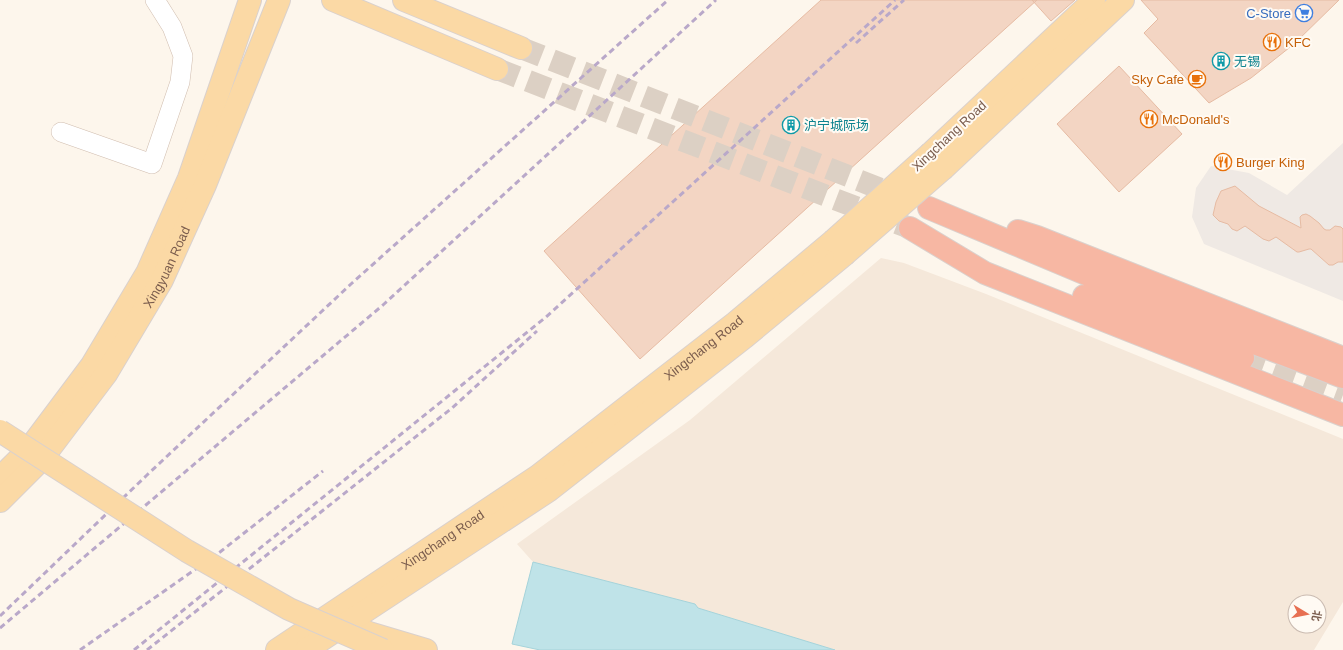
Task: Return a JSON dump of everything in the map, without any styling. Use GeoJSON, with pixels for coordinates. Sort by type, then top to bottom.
{"type":"FeatureCollection","features":[{"type":"Feature","properties":{"kind":"highway"},"geometry":{"type":"LineString","coordinates":[[1343,358],[1037,237],[990,222],[929,208],[1214,328],[1343,377]]}},
{"type":"Feature","properties":{"kind":"highway"},"geometry":{"type":"LineString","coordinates":[[1243,358],[910,228],[985,272],[1343,415]]}},
{"type":"Feature","properties":{"kind":"main road","name":"Xingyuan Road"},"geometry":{"type":"LineString","coordinates":[[0,478],[29,449],[92,365],[147,273],[189,178],[250,0]]}},
{"type":"Feature","properties":{"kind":"main road","name":"Xingyuan Road"},"geometry":{"type":"LineString","coordinates":[[0,501],[41,460],[106,374],[162,280],[205,184],[279,0]]}},
{"type":"Feature","properties":{"kind":"main road"},"geometry":{"type":"LineString","coordinates":[[333,0],[498,69]]}},
{"type":"Feature","properties":{"kind":"main road"},"geometry":{"type":"LineString","coordinates":[[404,0],[521,48]]}},
{"type":"Feature","properties":{"kind":"main road","name":"Xingchang Road"},"geometry":{"type":"LineString","coordinates":[[937,161],[1094,0]]}},
{"type":"Feature","properties":{"kind":"main road","name":"Xingchang Road"},"geometry":{"type":"LineString","coordinates":[[297,648],[339,619],[548,491],[746,336],[838,248],[1123,0]]}},
{"type":"Feature","properties":{"kind":"main road"},"geometry":{"type":"LineString","coordinates":[[0,431],[186,551],[289,609],[383,650]]}},
{"type":"Feature","properties":{"kind":"main road"},"geometry":{"type":"LineString","coordinates":[[339,619],[369,633],[426,650]]}},
{"type":"Feature","properties":{"kind":"street"},"geometry":{"type":"LineString","coordinates":[[61,132],[152,164],[180,82],[183,56],[172,27],[155,0]]}},
{"type":"Feature","properties":{"kind":"shaded area"},"geometry":{"type":"Polygon","coordinates":[[[1343,143],[1343,301],[1204,244],[1192,217],[1196,188],[1211,166],[1249,173],[1287,195],[1343,143]]]}},
{"type":"Feature","properties":{"kind":"shaded area"},"geometry":{"type":"Polygon","coordinates":[[[881,258],[904,263],[986,294],[1343,439],[1343,602],[1327,628],[1327,594],[1287,594],[1287,634],[1324,634],[1314,650],[835,650],[698,608],[695,604],[533,562],[517,544],[690,420],[881,258]]]}},
{"type":"Feature","properties":{"kind":"water"},"geometry":{"type":"Polygon","coordinates":[[[533,562],[695,604],[698,608],[835,650],[540,650],[512,644],[533,562]]]}},
{"type":"Feature","properties":{"kind":"building","name":"沪宁城际场"},"geometry":{"type":"Polygon","coordinates":[[[821,0],[1037,0],[640,359],[544,251],[821,0]]]}},
{"type":"Feature","properties":{"kind":"building"},"geometry":{"type":"Polygon","coordinates":[[[1032,0],[1075,0],[1051,21],[1032,0]]]}},
{"type":"Feature","properties":{"kind":"building","name":"无锡"},"geometry":{"type":"Polygon","coordinates":[[[1141,0],[1339,0],[1294,44],[1251,78],[1209,103],[1144,33],[1158,19],[1141,0]]]}},
{"type":"Feature","properties":{"kind":"building"},"geometry":{"type":"Polygon","coordinates":[[[1119,66],[1182,134],[1119,192],[1057,124],[1119,66]]]}},
{"type":"Feature","properties":{"kind":"building"},"geometry":{"type":"Polygon","coordinates":[[[1235,186],[1259,206],[1301,228],[1300,217],[1306,214],[1326,230],[1330,230],[1335,226],[1341,227],[1343,229],[1343,262],[1329,265],[1311,249],[1297,252],[1276,237],[1269,241],[1263,239],[1245,226],[1237,231],[1232,229],[1228,224],[1219,221],[1213,215],[1216,202],[1221,191],[1235,186]]]}},
{"type":"Feature","properties":{"kind":"tunnel"},"geometry":{"type":"LineString","coordinates":[[521,48],[904,198]]}},
{"type":"Feature","properties":{"kind":"tunnel"},"geometry":{"type":"LineString","coordinates":[[497,69],[910,228]]}},
{"type":"Feature","properties":{"kind":"tunnel"},"geometry":{"type":"LineString","coordinates":[[1243,358],[1343,395]]}},
{"type":"Feature","properties":{"kind":"railway"},"geometry":{"type":"LineString","coordinates":[[0,616],[147,475],[351,284],[668,0]]}},
{"type":"Feature","properties":{"kind":"railway"},"geometry":{"type":"LineString","coordinates":[[0,628],[383,305],[716,0]]}},
{"type":"Feature","properties":{"kind":"railway"},"geometry":{"type":"LineString","coordinates":[[134,650],[546,317],[895,0]]}},
{"type":"Feature","properties":{"kind":"railway"},"geometry":{"type":"LineString","coordinates":[[856,43],[904,0]]}},
{"type":"Feature","properties":{"kind":"railway"},"geometry":{"type":"LineString","coordinates":[[147,650],[452,408],[537,331]]}},
{"type":"Feature","properties":{"kind":"railway"},"geometry":{"type":"LineString","coordinates":[[80,650],[220,552],[323,471]]}},
{"type":"Feature","properties":{"kind":"place","name":"C-Store"},"geometry":{"type":"Point","coordinates":[1304,13]}},
{"type":"Feature","properties":{"kind":"place","name":"KFC"},"geometry":{"type":"Point","coordinates":[1272,42]}},
{"type":"Feature","properties":{"kind":"place","name":"无锡"},"geometry":{"type":"Point","coordinates":[1221,61]}},
{"type":"Feature","properties":{"kind":"place","name":"Sky Cafe"},"geometry":{"type":"Point","coordinates":[1197,79]}},
{"type":"Feature","properties":{"kind":"place","name":"McDonald's"},"geometry":{"type":"Point","coordinates":[1149,119]}},
{"type":"Feature","properties":{"kind":"place","name":"沪宁城际场"},"geometry":{"type":"Point","coordinates":[791,125]}},
{"type":"Feature","properties":{"kind":"place","name":"Burger King"},"geometry":{"type":"Point","coordinates":[1223,162]}}]}
